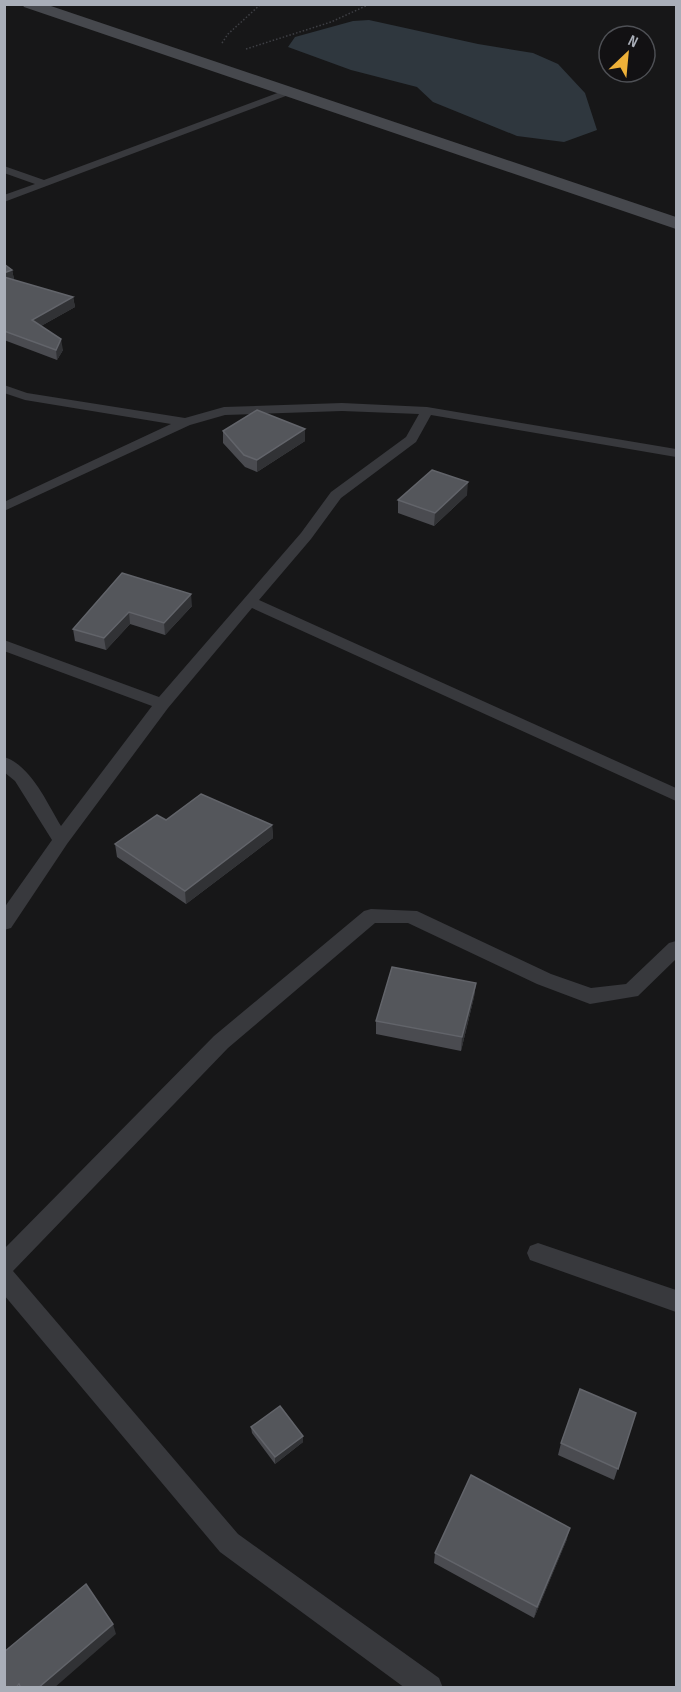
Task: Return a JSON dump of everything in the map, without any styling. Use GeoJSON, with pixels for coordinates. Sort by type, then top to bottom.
{"type":"FeatureCollection","features":[{"type":"Feature","properties":{"kind":"street"},"geometry":{"type":"LineString","coordinates":[[29,4],[676,223]]}},
{"type":"Feature","properties":{"kind":"lane"},"geometry":{"type":"LineString","coordinates":[[4,199],[288,92]]}},
{"type":"Feature","properties":{"kind":"lane"},"geometry":{"type":"LineString","coordinates":[[4,169],[45,184]]}},
{"type":"Feature","properties":{"kind":"lane"},"geometry":{"type":"LineString","coordinates":[[4,389],[25,396],[185,422]]}},
{"type":"Feature","properties":{"kind":"lane"},"geometry":{"type":"LineString","coordinates":[[4,507],[185,422],[224,411],[342,407],[427,411],[676,453]]}},
{"type":"Feature","properties":{"kind":"lane"},"geometry":{"type":"LineString","coordinates":[[4,923],[61,840],[162,704],[306,536],[336,495],[411,439],[427,411]]}},
{"type":"Feature","properties":{"kind":"lane"},"geometry":{"type":"LineString","coordinates":[[251,602],[676,795]]}},
{"type":"Feature","properties":{"kind":"lane"},"geometry":{"type":"LineString","coordinates":[[4,645],[162,704]]}},
{"type":"Feature","properties":{"kind":"lane"},"geometry":{"type":"LineString","coordinates":[[4,763],[21,777],[61,840]]}},
{"type":"Feature","properties":{"kind":"lane"},"geometry":{"type":"LineString","coordinates":[[4,1265],[221,1041],[277,997],[371,916],[410,916],[544,979],[590,996],[631,991],[676,948]]}},
{"type":"Feature","properties":{"kind":"lane"},"geometry":{"type":"LineString","coordinates":[[538,1253],[676,1300]]}},
{"type":"Feature","properties":{"kind":"lane"},"geometry":{"type":"LineString","coordinates":[[4,1277],[229,1543],[429,1688]]}},
{"type":"Feature","properties":{"kind":"path"},"geometry":{"type":"LineString","coordinates":[[207,66],[228,34],[261,4]]}},
{"type":"Feature","properties":{"kind":"path"},"geometry":{"type":"LineString","coordinates":[[207,66],[265,42],[332,22],[370,4]]}},
{"type":"Feature","properties":{"kind":"shaded area"},"geometry":{"type":"Polygon","coordinates":[[[369,20],[478,44],[533,53],[558,64],[585,93],[597,130],[564,142],[517,136],[433,102],[417,87],[351,70],[288,47],[295,37],[353,21],[369,20]]]}},
{"type":"Feature","properties":{"kind":"building"},"geometry":{"type":"Polygon","coordinates":[[[4,264],[12,270],[4,273],[4,264]]]}},
{"type":"Feature","properties":{"kind":"building"},"geometry":{"type":"Polygon","coordinates":[[[4,277],[73,297],[32,320],[61,339],[56,350],[4,331],[4,277]]]}},
{"type":"Feature","properties":{"kind":"building"},"geometry":{"type":"Polygon","coordinates":[[[257,410],[305,429],[257,460],[244,455],[223,431],[257,410]]]}},
{"type":"Feature","properties":{"kind":"building"},"geometry":{"type":"Polygon","coordinates":[[[432,470],[468,482],[435,513],[398,500],[432,470]]]}},
{"type":"Feature","properties":{"kind":"building"},"geometry":{"type":"Polygon","coordinates":[[[122,573],[191,594],[164,623],[129,612],[104,638],[73,629],[122,573]]]}},
{"type":"Feature","properties":{"kind":"building"},"geometry":{"type":"Polygon","coordinates":[[[201,794],[272,825],[185,891],[115,844],[157,815],[166,820],[201,794]]]}},
{"type":"Feature","properties":{"kind":"building"},"geometry":{"type":"Polygon","coordinates":[[[392,967],[476,983],[462,1037],[376,1021],[392,967]]]}},
{"type":"Feature","properties":{"kind":"building"},"geometry":{"type":"Polygon","coordinates":[[[580,1389],[636,1413],[618,1469],[561,1443],[580,1389]]]}},
{"type":"Feature","properties":{"kind":"building"},"geometry":{"type":"Polygon","coordinates":[[[280,1406],[303,1436],[275,1457],[251,1427],[280,1406]]]}},
{"type":"Feature","properties":{"kind":"building"},"geometry":{"type":"Polygon","coordinates":[[[471,1475],[570,1528],[537,1607],[435,1553],[471,1475]]]}},
{"type":"Feature","properties":{"kind":"building"},"geometry":{"type":"Polygon","coordinates":[[[86,1584],[113,1624],[38,1688],[21,1688],[19,1684],[16,1688],[4,1688],[4,1652],[86,1584]]]}}]}
